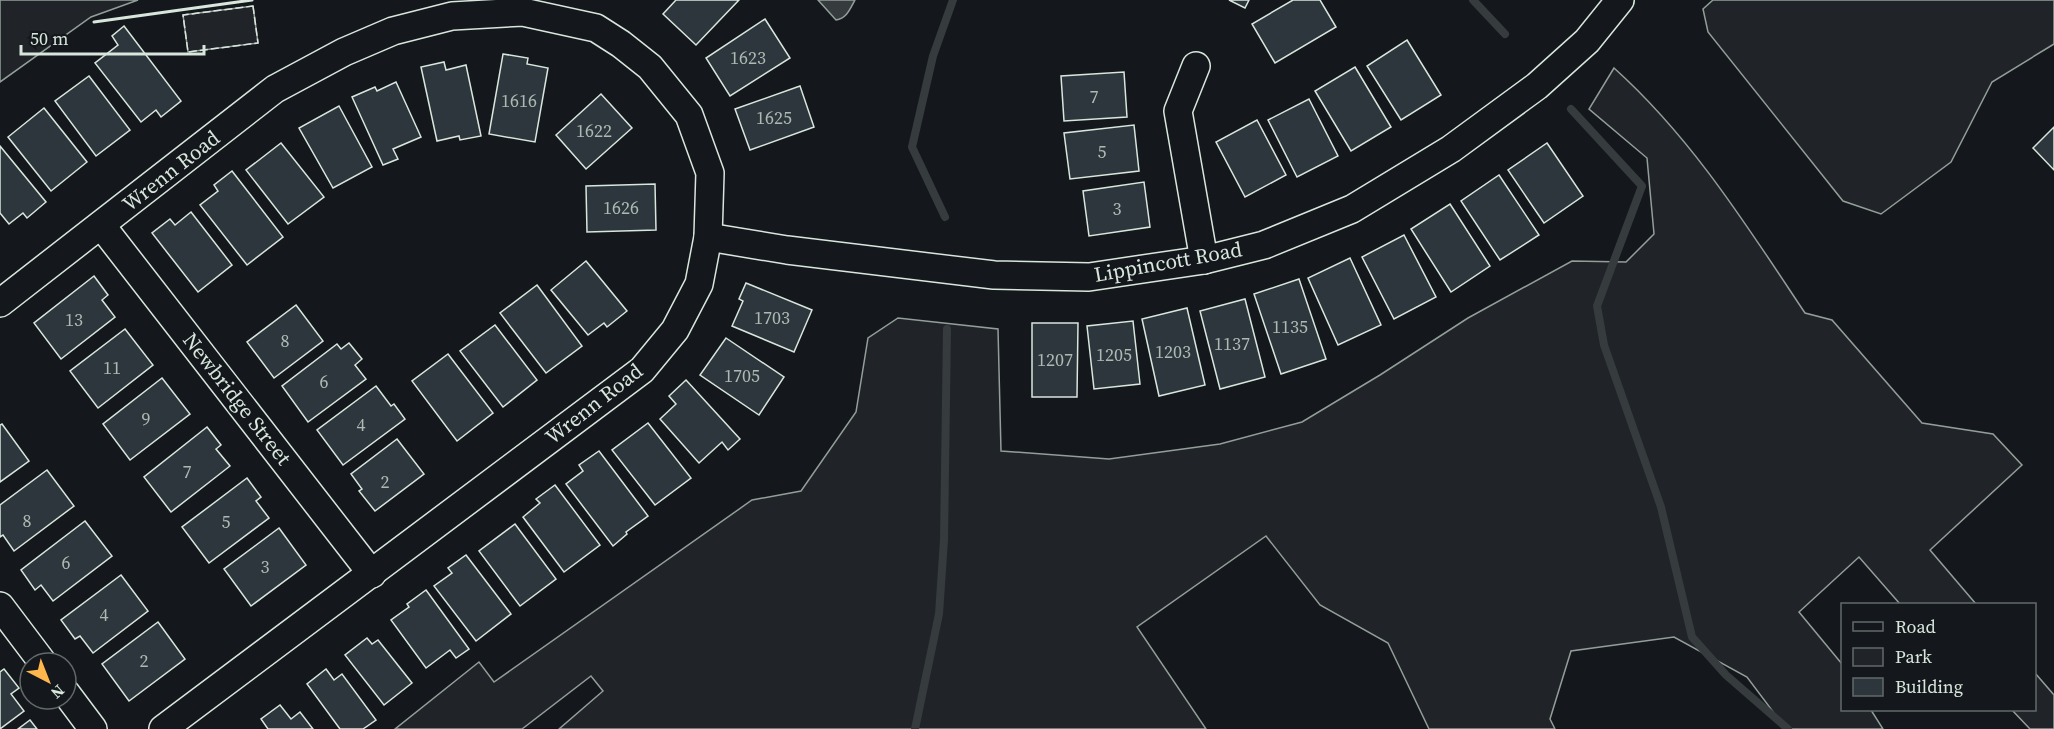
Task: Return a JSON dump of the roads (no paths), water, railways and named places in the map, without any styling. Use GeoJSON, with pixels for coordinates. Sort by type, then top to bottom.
{"type":"FeatureCollection","features":[{"type":"Feature","properties":{"kind":"street","name":"Lippincott Road"},"geometry":{"type":"LineString","coordinates":[[708,237],[787,250],[994,275],[1089,277],[1204,260],[1264,245],[1352,209],[1451,149],[1537,86],[1587,41],[1620,0]]}},
{"type":"Feature","properties":{"kind":"street","name":"Wrenn Road"},"geometry":{"type":"LineString","coordinates":[[0,303],[275,89],[344,52],[393,31],[452,16],[523,12],[596,28],[650,67],[689,115],[710,173],[708,237],[699,284],[675,330],[642,370],[163,729]]}},
{"type":"Feature","properties":{"kind":"street"},"geometry":{"type":"LineString","coordinates":[[1196,66],[1178,111],[1204,260]]}},
{"type":"Feature","properties":{"kind":"street","name":"Newbridge Street"},"geometry":{"type":"LineString","coordinates":[[101,225],[372,574]]}},
{"type":"Feature","properties":{"kind":"street"},"geometry":{"type":"LineString","coordinates":[[0,606],[34,651]]}},
{"type":"Feature","properties":{"kind":"street"},"geometry":{"type":"LineString","coordinates":[[78,709],[93,729]]}},
{"type":"Feature","properties":{"kind":"waterway"},"geometry":{"type":"LineString","coordinates":[[945,217],[912,147],[933,56],[953,0]]}},
{"type":"Feature","properties":{"kind":"waterway"},"geometry":{"type":"LineString","coordinates":[[1473,0],[1505,34]]}},
{"type":"Feature","properties":{"kind":"waterway"},"geometry":{"type":"LineString","coordinates":[[1571,109],[1642,186],[1597,306],[1604,345],[1661,507],[1692,637],[1726,675],[1788,729]]}},
{"type":"Feature","properties":{"kind":"waterway"},"geometry":{"type":"LineString","coordinates":[[915,729],[939,614],[944,540],[947,329]]}}]}
